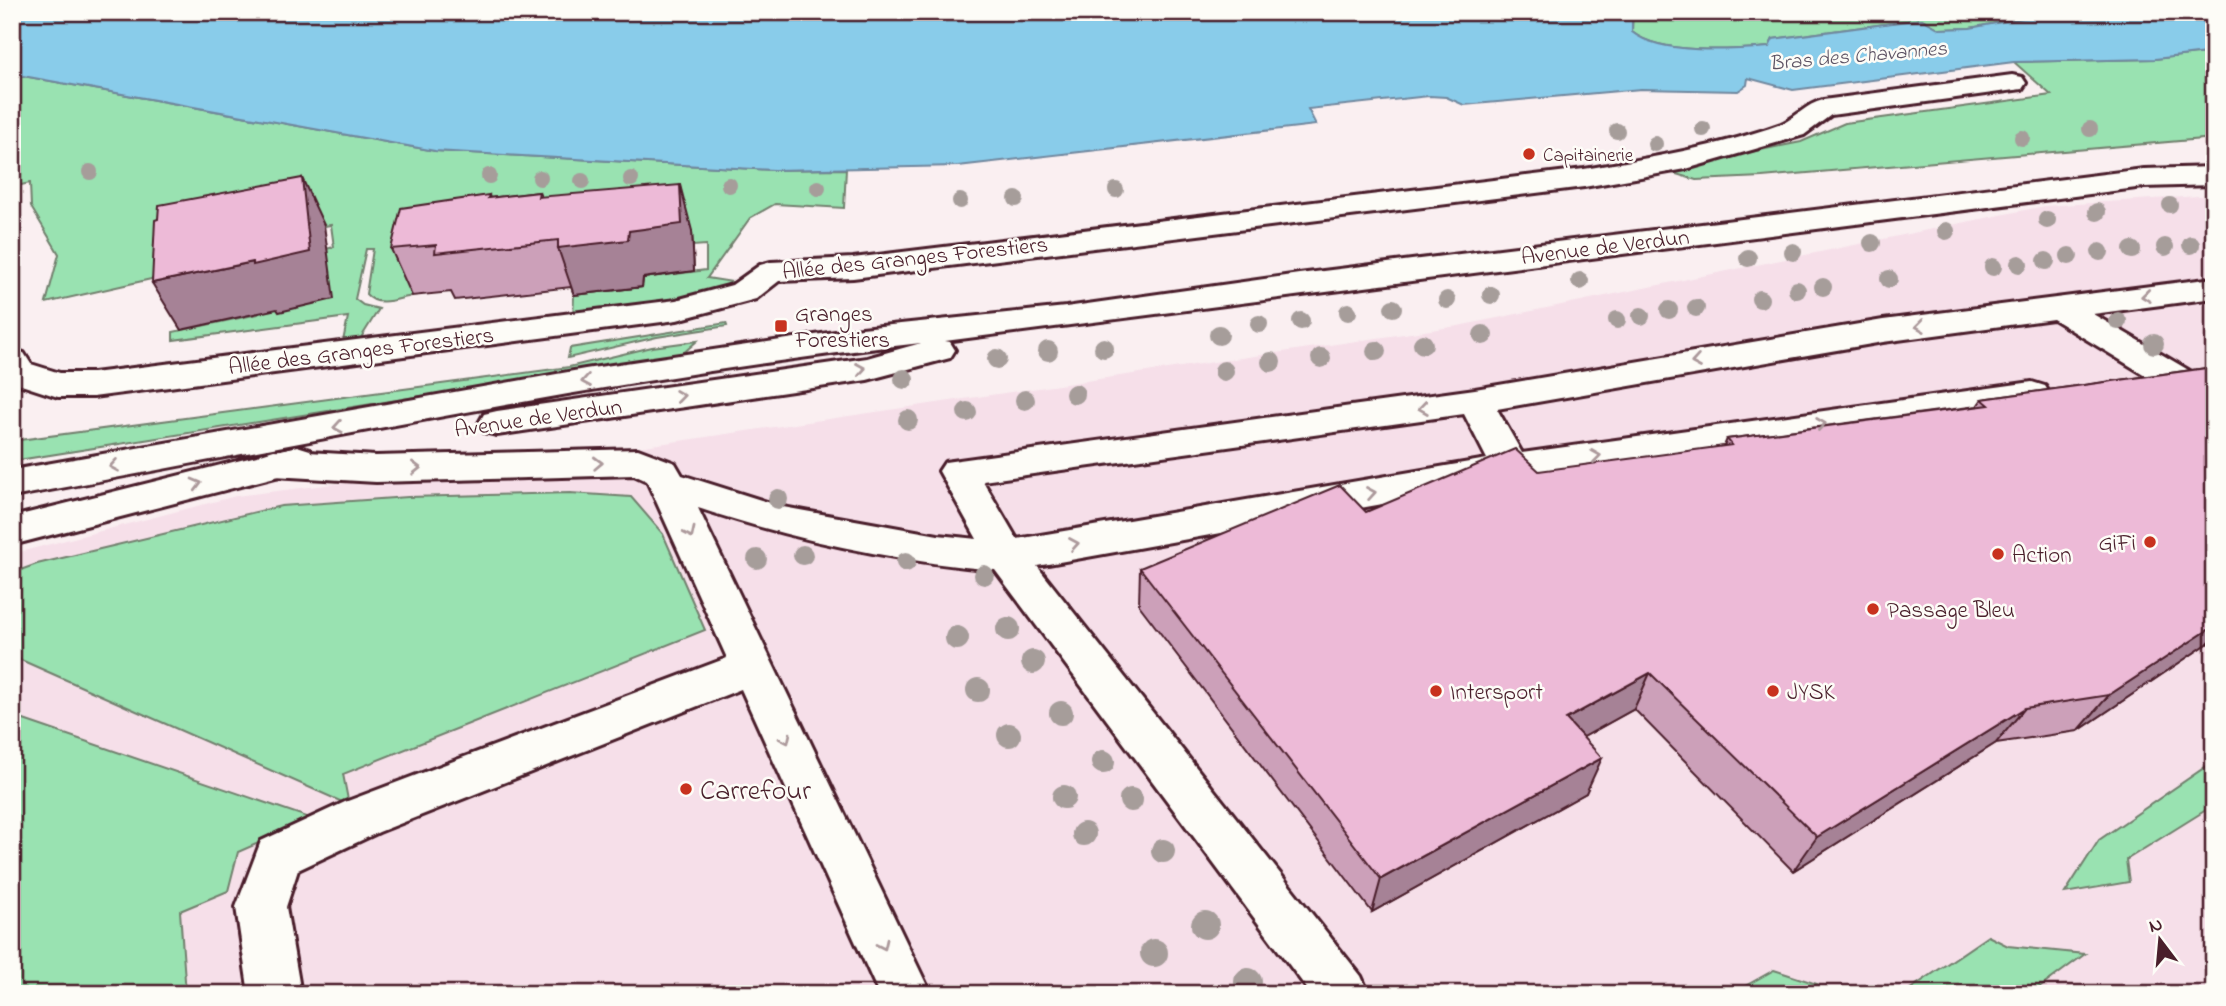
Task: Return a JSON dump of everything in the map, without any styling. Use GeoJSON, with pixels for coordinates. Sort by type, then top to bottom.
{"type":"FeatureCollection","features":[{"type":"Feature","properties":{"kind":"main road","name":"Allée des Granges Forestiers"},"geometry":{"type":"LineString","coordinates":[[12,361],[19,372],[58,385],[93,385],[677,310],[744,292],[771,272],[853,268],[1584,178],[1686,160],[1794,129],[1823,108],[2012,83]]}},
{"type":"Feature","properties":{"kind":"main road","name":"Avenue de Verdun"},"geometry":{"type":"LineString","coordinates":[[2144,178],[2214,160]]}},
{"type":"Feature","properties":{"kind":"main road","name":"Avenue de Verdun"},"geometry":{"type":"LineString","coordinates":[[12,484],[585,381],[862,339],[1066,317],[1313,282],[2144,178],[2214,176]]}},
{"type":"Feature","properties":{"kind":"main road"},"geometry":{"type":"LineString","coordinates":[[1343,994],[1007,555],[958,471],[1475,401],[1871,333],[2214,288]]}},
{"type":"Feature","properties":{"kind":"main road"},"geometry":{"type":"LineString","coordinates":[[2057,308],[2214,401]]}},
{"type":"Feature","properties":{"kind":"main road","name":"Avenue de Verdun"},"geometry":{"type":"LineString","coordinates":[[12,531],[274,463],[451,429],[867,369],[1066,317]]}},
{"type":"Feature","properties":{"kind":"main road"},"geometry":{"type":"LineString","coordinates":[[2120,382],[2214,368]]}},
{"type":"Feature","properties":{"kind":"main road"},"geometry":{"type":"LineString","coordinates":[[667,484],[781,521],[938,550],[1007,555],[1511,468],[2069,389]]}},
{"type":"Feature","properties":{"kind":"main road"},"geometry":{"type":"LineString","coordinates":[[1475,401],[1511,468]]}},
{"type":"Feature","properties":{"kind":"main road"},"geometry":{"type":"LineString","coordinates":[[274,463],[376,469],[638,462],[662,472],[905,994]]}},
{"type":"Feature","properties":{"kind":"main road"},"geometry":{"type":"LineString","coordinates":[[275,994],[261,907],[278,856],[362,817],[752,666]]}},
{"type":"Feature","properties":{"kind":"shaded area"},"geometry":{"type":"Polygon","coordinates":[[[2214,195],[2214,994],[12,994],[12,554],[236,496],[645,446],[1458,326],[2045,206],[2214,195]]]}},
{"type":"Feature","properties":{"kind":"green space"},"geometry":{"type":"Polygon","coordinates":[[[1633,12],[2056,12],[1970,28],[1940,29],[1922,19],[1773,39],[1769,47],[1717,50],[1679,48],[1645,39],[1632,32],[1633,12]]]}},
{"type":"Feature","properties":{"kind":"green space"},"geometry":{"type":"Polygon","coordinates":[[[2214,52],[2214,138],[1762,177],[1696,180],[1673,173],[1700,162],[1801,142],[1845,123],[2051,95],[2014,62],[2155,59],[2214,52]]]}},
{"type":"Feature","properties":{"kind":"green space"},"geometry":{"type":"Polygon","coordinates":[[[12,74],[435,151],[774,170],[846,169],[844,208],[775,204],[750,218],[707,278],[739,283],[723,295],[573,318],[574,295],[642,287],[643,278],[706,270],[706,245],[693,246],[691,231],[415,284],[412,296],[382,302],[366,294],[373,249],[366,249],[355,299],[363,305],[379,309],[357,344],[342,346],[348,317],[173,340],[173,332],[258,314],[318,251],[334,247],[331,225],[305,229],[182,272],[46,303],[59,254],[31,207],[30,183],[12,187],[12,74]]]}},
{"type":"Feature","properties":{"kind":"green space"},"geometry":{"type":"Polygon","coordinates":[[[726,323],[727,326],[657,337],[568,358],[570,348],[726,323]]]}},
{"type":"Feature","properties":{"kind":"green space"},"geometry":{"type":"Polygon","coordinates":[[[697,341],[681,355],[12,461],[12,441],[569,367],[652,347],[697,341]]]}},
{"type":"Feature","properties":{"kind":"green space"},"geometry":{"type":"Polygon","coordinates":[[[570,493],[631,497],[663,534],[705,630],[343,774],[349,805],[12,656],[12,573],[37,564],[281,506],[408,497],[570,493]]]}},
{"type":"Feature","properties":{"kind":"green space"},"geometry":{"type":"Polygon","coordinates":[[[12,716],[313,819],[238,852],[228,891],[180,911],[186,994],[12,994],[12,716]]]}},
{"type":"Feature","properties":{"kind":"green space"},"geometry":{"type":"Polygon","coordinates":[[[2214,761],[2214,805],[2126,860],[2129,882],[2065,893],[2099,840],[2214,761]]]}},
{"type":"Feature","properties":{"kind":"green space"},"geometry":{"type":"Polygon","coordinates":[[[1988,936],[2008,946],[2085,954],[2031,994],[1903,994],[1988,936]]]}},
{"type":"Feature","properties":{"kind":"green space"},"geometry":{"type":"Polygon","coordinates":[[[1774,970],[1817,984],[1802,994],[1731,994],[1774,970]]]}},
{"type":"Feature","properties":{"kind":"water","name":"Bras des Chavannes"},"geometry":{"type":"Polygon","coordinates":[[[12,12],[1632,12],[1632,32],[1644,39],[1678,48],[1717,50],[1769,47],[1773,39],[1922,19],[1940,29],[1970,28],[2056,12],[2214,12],[2214,52],[2155,59],[2014,62],[1793,90],[1748,78],[1747,85],[1738,91],[1641,89],[1464,105],[1446,97],[1429,96],[1308,109],[1316,125],[958,166],[774,170],[435,151],[12,74],[12,12]]]}},
{"type":"Feature","properties":{"kind":"building"},"geometry":{"type":"Polygon","coordinates":[[[302,178],[310,252],[152,283],[155,220],[158,219],[159,205],[302,178]]]}},
{"type":"Feature","properties":{"kind":"building"},"geometry":{"type":"Polygon","coordinates":[[[680,185],[682,224],[629,231],[628,240],[558,248],[558,240],[435,253],[436,245],[391,249],[401,208],[489,195],[488,198],[539,192],[538,197],[680,185]]]}},
{"type":"Feature","properties":{"kind":"building"},"geometry":{"type":"Polygon","coordinates":[[[2214,367],[2214,626],[2109,695],[2025,708],[1817,837],[1650,673],[1566,719],[1602,758],[1381,879],[1140,568],[1340,485],[1366,512],[1515,449],[1539,471],[1732,445],[1727,439],[1989,405],[1982,399],[2214,367]]]}},
{"type":"Feature","properties":{"kind":"place","name":"Capitainerie"},"geometry":{"type":"Point","coordinates":[1529,154]}},
{"type":"Feature","properties":{"kind":"place","name":"Granges Forestiers"},"geometry":{"type":"Point","coordinates":[781,326]}},
{"type":"Feature","properties":{"kind":"place","name":"GiFi"},"geometry":{"type":"Point","coordinates":[2150,542]}},
{"type":"Feature","properties":{"kind":"place","name":"Action"},"geometry":{"type":"Point","coordinates":[1998,554]}},
{"type":"Feature","properties":{"kind":"place","name":"Passage Bleu"},"geometry":{"type":"Point","coordinates":[1873,609]}},
{"type":"Feature","properties":{"kind":"place","name":"Intersport"},"geometry":{"type":"Point","coordinates":[1436,691]}},
{"type":"Feature","properties":{"kind":"place","name":"JYSK"},"geometry":{"type":"Point","coordinates":[1773,691]}},
{"type":"Feature","properties":{"kind":"place","name":"Carrefour"},"geometry":{"type":"Point","coordinates":[686,789]}}]}
